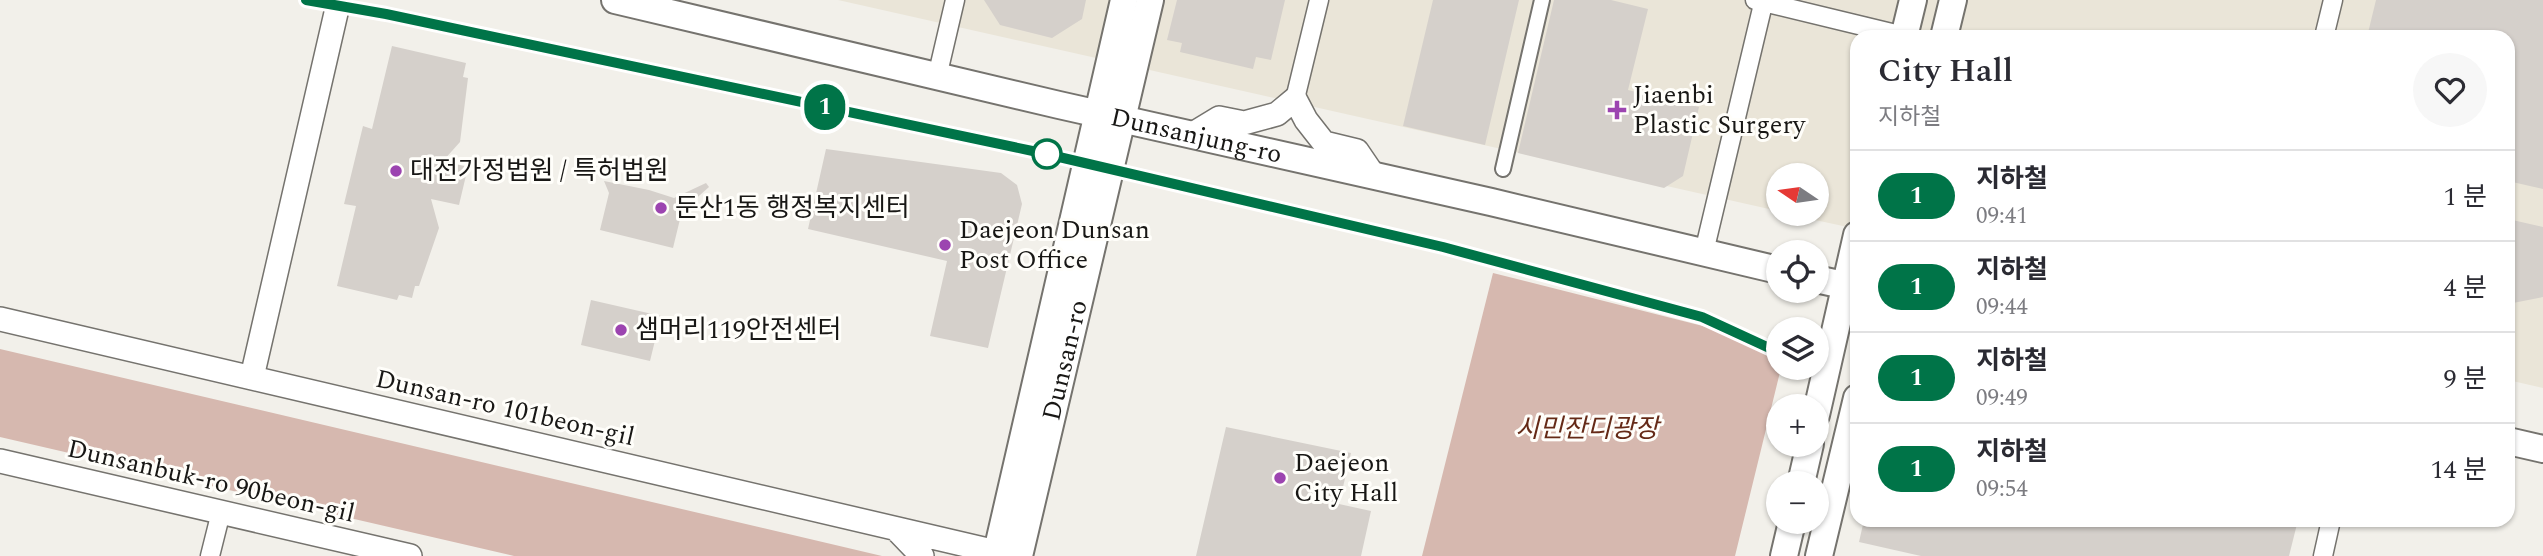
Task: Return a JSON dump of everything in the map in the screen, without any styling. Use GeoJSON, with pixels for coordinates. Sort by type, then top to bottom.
{"type":"FeatureCollection","features":[{"type":"Feature","properties":{"kind":"main road","name":"Dunsanjung-ro"},"geometry":{"type":"LineString","coordinates":[[615,0],[937,77],[1766,267]]}},
{"type":"Feature","properties":{"kind":"main road","name":"Dunsan-ro"},"geometry":{"type":"LineString","coordinates":[[1110,117],[1124,0]]}},
{"type":"Feature","properties":{"kind":"main road","name":"Dunsan-ro"},"geometry":{"type":"LineString","coordinates":[[1004,555],[1110,117],[1150,0]]}},
{"type":"Feature","properties":{"kind":"main road"},"geometry":{"type":"LineString","coordinates":[[1906,30],[1913,0]]}},
{"type":"Feature","properties":{"kind":"main road"},"geometry":{"type":"LineString","coordinates":[[1946,30],[1953,0]]}},
{"type":"Feature","properties":{"kind":"main road"},"geometry":{"type":"LineString","coordinates":[[1829,282],[1850,287]]}},
{"type":"Feature","properties":{"kind":"main road"},"geometry":{"type":"LineString","coordinates":[[1822,394],[1850,294]]}},
{"type":"Feature","properties":{"kind":"main road"},"geometry":{"type":"LineString","coordinates":[[1819,556],[1850,427]]}},
{"type":"Feature","properties":{"kind":"main road"},"geometry":{"type":"LineString","coordinates":[[2515,443],[2543,449]]}},
{"type":"Feature","properties":{"kind":"main road"},"geometry":{"type":"LineString","coordinates":[[1784,556],[1789,534]]}},
{"type":"Feature","properties":{"kind":"street"},"geometry":{"type":"LineString","coordinates":[[251,377],[339,0]]}},
{"type":"Feature","properties":{"kind":"street"},"geometry":{"type":"LineString","coordinates":[[937,77],[955,0]]}},
{"type":"Feature","properties":{"kind":"street"},"geometry":{"type":"LineString","coordinates":[[1191,135],[1219,118],[1244,123],[1277,114],[1295,99],[1319,0]]}},
{"type":"Feature","properties":{"kind":"street"},"geometry":{"type":"LineString","coordinates":[[1503,169],[1542,0]]}},
{"type":"Feature","properties":{"kind":"street"},"geometry":{"type":"LineString","coordinates":[[2326,30],[2333,0]]}},
{"type":"Feature","properties":{"kind":"street"},"geometry":{"type":"LineString","coordinates":[[1704,252],[1760,1],[1879,30]]}},
{"type":"Feature","properties":{"kind":"street"},"geometry":{"type":"LineString","coordinates":[[1295,99],[1306,120],[1324,143],[1357,151],[1374,176]]}},
{"type":"Feature","properties":{"kind":"street","name":"Dunsan-ro 101beon-gil"},"geometry":{"type":"LineString","coordinates":[[0,319],[1004,555]]}},
{"type":"Feature","properties":{"kind":"street","name":"Dunsanbuk-ro 90beon-gil"},"geometry":{"type":"LineString","coordinates":[[0,461],[410,556]]}},
{"type":"Feature","properties":{"kind":"street"},"geometry":{"type":"LineString","coordinates":[[211,556],[221,512]]}},
{"type":"Feature","properties":{"kind":"street"},"geometry":{"type":"LineString","coordinates":[[2323,556],[2329,527]]}},
{"type":"Feature","properties":{"kind":"street"},"geometry":{"type":"LineString","coordinates":[[896,529],[922,556]]}},
{"type":"Feature","properties":{"kind":"shaded area"},"geometry":{"type":"Polygon","coordinates":[[[838,0],[2543,0],[2543,388],[2515,382],[2515,30],[1850,30],[1850,228],[1829,223],[1829,163],[1766,163],[1766,208],[838,0]]]}},
{"type":"Feature","properties":{"kind":"green space","name":"시민잔디광장"},"geometry":{"type":"Polygon","coordinates":[[[1493,273],[1766,342],[1766,380],[1778,380],[1775,394],[1766,394],[1766,429],[1735,556],[1422,556],[1493,273]]]}},
{"type":"Feature","properties":{"kind":"green space"},"geometry":{"type":"Polygon","coordinates":[[[0,349],[882,556],[514,556],[0,437],[0,349]]]}},
{"type":"Feature","properties":{"kind":"building"},"geometry":{"type":"Polygon","coordinates":[[[984,0],[1086,0],[1082,19],[1052,38],[1000,25],[984,0]]]}},
{"type":"Feature","properties":{"kind":"building"},"geometry":{"type":"Polygon","coordinates":[[[1177,0],[1285,0],[1271,60],[1256,57],[1253,69],[1180,52],[1182,43],[1167,40],[1177,0]]]}},
{"type":"Feature","properties":{"kind":"building"},"geometry":{"type":"Polygon","coordinates":[[[1433,0],[1519,0],[1485,145],[1403,126],[1433,0]]]}},
{"type":"Feature","properties":{"kind":"building"},"geometry":{"type":"Polygon","coordinates":[[[1554,0],[1611,0],[1648,9],[1628,90],[1699,107],[1683,176],[1664,188],[1518,153],[1554,0]]]}},
{"type":"Feature","properties":{"kind":"building"},"geometry":{"type":"Polygon","coordinates":[[[2376,0],[2543,0],[2543,189],[2515,183],[2515,30],[2369,30],[2376,0]]]}},
{"type":"Feature","properties":{"kind":"building","name":"대전가정법원 / 특허법원"},"geometry":{"type":"Polygon","coordinates":[[[392,46],[466,63],[463,77],[468,78],[460,142],[443,161],[468,167],[459,205],[431,199],[439,228],[419,286],[415,286],[412,298],[399,295],[397,300],[337,286],[356,206],[344,204],[363,126],[372,129],[392,46]]]}},
{"type":"Feature","properties":{"kind":"building","name":"Daejeon Dunsan Post Office"},"geometry":{"type":"Polygon","coordinates":[[[826,149],[1001,173],[1017,185],[1022,204],[988,348],[930,336],[947,261],[808,229],[826,149]]]}},
{"type":"Feature","properties":{"kind":"building","name":"둔산1동 행정복지센터"},"geometry":{"type":"Polygon","coordinates":[[[604,181],[674,198],[706,183],[709,187],[682,211],[673,248],[600,230],[609,193],[604,181]]]}},
{"type":"Feature","properties":{"kind":"building"},"geometry":{"type":"Polygon","coordinates":[[[2515,221],[2543,227],[2543,297],[2515,303],[2515,221]]]}},
{"type":"Feature","properties":{"kind":"building","name":"샘머리119안전센터"},"geometry":{"type":"Polygon","coordinates":[[[591,300],[661,316],[650,361],[581,345],[591,300]]]}},
{"type":"Feature","properties":{"kind":"building","name":"Daejeon City Hall"},"geometry":{"type":"Polygon","coordinates":[[[1226,427],[1351,453],[1339,504],[1371,511],[1361,556],[1196,556],[1226,427]]]}},
{"type":"Feature","properties":{"kind":"building"},"geometry":{"type":"Polygon","coordinates":[[[1862,527],[2296,527],[2289,556],[1921,556],[1859,542],[1862,527]]]}},
{"type":"Feature","properties":{"kind":"metro line","name":"1"},"geometry":{"type":"LineString","coordinates":[[306,0],[386,14],[1042,153],[1443,247],[1702,317],[1766,346]]}},
{"type":"Feature","properties":{"kind":"place","name":"Jiaenbi Plastic Surgery"},"geometry":{"type":"Point","coordinates":[1617,110]}},
{"type":"Feature","properties":{"kind":"place","name":"대전가정법원 / 특허법원"},"geometry":{"type":"Point","coordinates":[396,171]}},
{"type":"Feature","properties":{"kind":"place","name":"둔산1동 행정복지센터"},"geometry":{"type":"Point","coordinates":[661,208]}},
{"type":"Feature","properties":{"kind":"place","name":"Daejeon Dunsan Post Office"},"geometry":{"type":"Point","coordinates":[945,245]}},
{"type":"Feature","properties":{"kind":"place","name":"샘머리119안전센터"},"geometry":{"type":"Point","coordinates":[621,330]}},
{"type":"Feature","properties":{"kind":"place","name":"Daejeon City Hall"},"geometry":{"type":"Point","coordinates":[1280,478]}}]}
